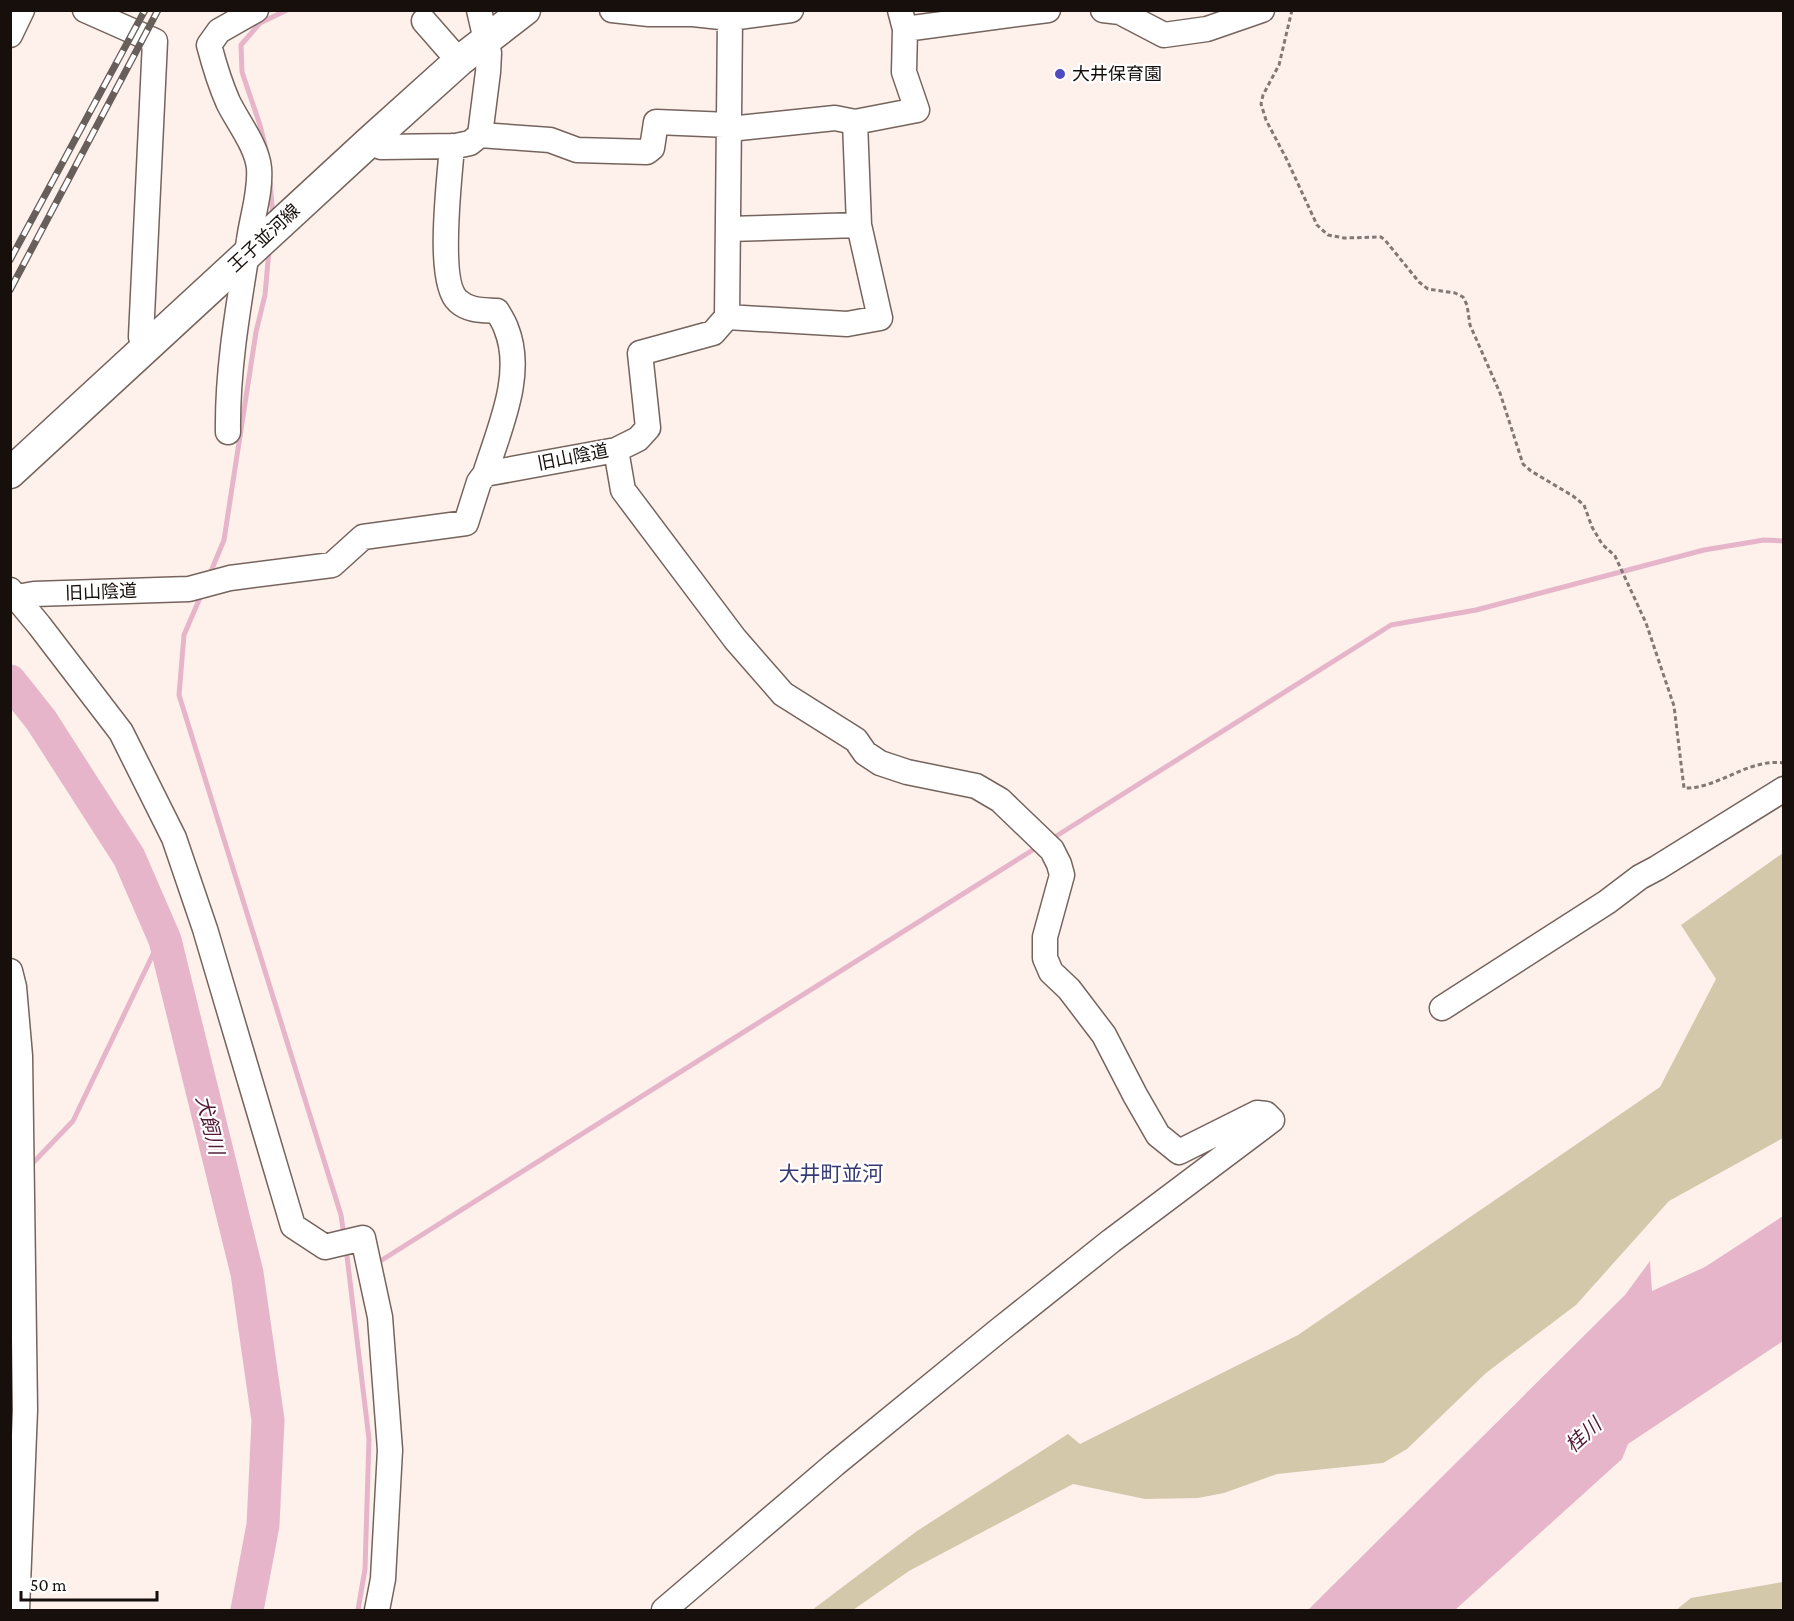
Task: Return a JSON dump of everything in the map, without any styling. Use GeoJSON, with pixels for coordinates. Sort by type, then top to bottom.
{"type":"FeatureCollection","features":[{"type":"Feature","properties":{"kind":"main road","name":"王子並河線"},"geometry":{"type":"LineString","coordinates":[[10,473],[459,61],[525,10]]}},
{"type":"Feature","properties":{"kind":"street"},"geometry":{"type":"LineString","coordinates":[[10,35],[22,10]]}},
{"type":"Feature","properties":{"kind":"street"},"geometry":{"type":"LineString","coordinates":[[85,10],[117,17],[155,41],[141,337],[145,348]]}},
{"type":"Feature","properties":{"kind":"street"},"geometry":{"type":"LineString","coordinates":[[228,432],[228,400],[250,251],[259,168],[256,155],[228,101],[209,45],[219,31],[256,10]]}},
{"type":"Feature","properties":{"kind":"street"},"geometry":{"type":"LineString","coordinates":[[479,10],[489,53],[480,135]]}},
{"type":"Feature","properties":{"kind":"street"},"geometry":{"type":"LineString","coordinates":[[612,10],[650,14],[693,12],[730,18],[791,10]]}},
{"type":"Feature","properties":{"kind":"street"},"geometry":{"type":"LineString","coordinates":[[369,142],[381,147],[452,146],[470,143],[480,135],[550,140],[577,150],[647,152],[652,148],[656,122],[729,125],[739,128],[835,118],[855,122],[917,110],[904,72],[902,20],[1048,10]]}},
{"type":"Feature","properties":{"kind":"street"},"geometry":{"type":"LineString","coordinates":[[1103,10],[1120,12],[1164,35],[1207,29],[1262,10]]}},
{"type":"Feature","properties":{"kind":"street"},"geometry":{"type":"LineString","coordinates":[[730,18],[727,316],[847,324],[880,318],[859,225],[855,122]]}},
{"type":"Feature","properties":{"kind":"street"},"geometry":{"type":"LineString","coordinates":[[424,21],[459,61]]}},
{"type":"Feature","properties":{"kind":"street"},"geometry":{"type":"LineString","coordinates":[[452,146],[445,255],[449,281],[456,300],[469,309],[497,311],[507,328],[513,360],[512,386],[485,474]]}},
{"type":"Feature","properties":{"kind":"street"},"geometry":{"type":"LineString","coordinates":[[728,229],[859,225]]}},
{"type":"Feature","properties":{"kind":"street","name":"旧山陰道"},"geometry":{"type":"LineString","coordinates":[[14,593],[189,589],[230,578],[332,565],[363,537],[466,523],[479,482],[485,474],[616,450],[638,440],[648,428],[640,353],[713,333],[727,316]]}},
{"type":"Feature","properties":{"kind":"street"},"geometry":{"type":"LineString","coordinates":[[616,450],[623,490],[735,639],[783,694],[855,740],[865,753],[880,763],[907,772],[976,786],[1000,800],[1052,850],[1062,875],[1045,937],[1045,958],[1052,972],[1069,989],[1104,1035],[1158,1136],[1179,1152],[1257,1113],[1266,1114],[1272,1120],[1111,1241],[989,1339],[835,1464],[664,1611]]}},
{"type":"Feature","properties":{"kind":"street"},"geometry":{"type":"LineString","coordinates":[[14,593],[121,732],[174,838],[205,929],[293,1226],[325,1246],[363,1238],[380,1317],[390,1450],[383,1579],[377,1611]]}},
{"type":"Feature","properties":{"kind":"street"},"geometry":{"type":"LineString","coordinates":[[1442,1008],[1607,902],[1640,877],[1784,789]]}},
{"type":"Feature","properties":{"kind":"street"},"geometry":{"type":"LineString","coordinates":[[10,971],[14,987],[20,1056],[25,1410],[17,1611]]}},
{"type":"Feature","properties":{"kind":"path"},"geometry":{"type":"LineString","coordinates":[[1292,10],[1279,65],[1263,95],[1261,104],[1272,133],[1317,225],[1328,235],[1344,238],[1381,237],[1419,282],[1428,289],[1455,293],[1463,297],[1467,305],[1470,325],[1500,393],[1523,464],[1584,505],[1592,527],[1602,544],[1615,556],[1646,623],[1674,706],[1684,788],[1704,785],[1748,766],[1772,762],[1784,763]]}},
{"type":"Feature","properties":{"kind":"shaded area"},"geometry":{"type":"Polygon","coordinates":[[[1783,853],[1783,1138],[1669,1201],[1576,1305],[1486,1373],[1407,1449],[1383,1463],[1277,1474],[1224,1493],[1198,1498],[1145,1499],[1073,1484],[909,1571],[853,1610],[812,1610],[917,1531],[1068,1434],[1080,1444],[1298,1335],[1660,1087],[1716,979],[1681,925],[1783,853]]]}},
{"type":"Feature","properties":{"kind":"shaded area"},"geometry":{"type":"Polygon","coordinates":[[[1783,1582],[1783,1610],[1676,1610],[1691,1598],[1783,1582]]]}},
{"type":"Feature","properties":{"kind":"water","name":"桂川"},"geometry":{"type":"Polygon","coordinates":[[[1783,1216],[1783,1341],[1628,1444],[1622,1459],[1455,1610],[1308,1610],[1625,1295],[1650,1261],[1652,1291],[1705,1267],[1783,1216]]]}},
{"type":"Feature","properties":{"kind":"waterway"},"geometry":{"type":"LineString","coordinates":[[266,149],[242,72],[241,45],[260,23],[287,10]]}},
{"type":"Feature","properties":{"kind":"waterway"},"geometry":{"type":"LineString","coordinates":[[270,182],[273,217]]}},
{"type":"Feature","properties":{"kind":"waterway"},"geometry":{"type":"LineString","coordinates":[[209,576],[224,540],[256,332],[265,295],[269,250]]}},
{"type":"Feature","properties":{"kind":"waterway"},"geometry":{"type":"LineString","coordinates":[[1050,840],[1391,625],[1476,610],[1704,550],[1764,540],[1784,541]]}},
{"type":"Feature","properties":{"kind":"waterway"},"geometry":{"type":"LineString","coordinates":[[202,593],[184,635],[179,695],[341,1215],[344,1236]]}},
{"type":"Feature","properties":{"kind":"waterway","name":"犬飼川"},"geometry":{"type":"LineString","coordinates":[[10,681],[41,720],[129,857],[165,940],[247,1273],[268,1420],[263,1525],[247,1610]]}},
{"type":"Feature","properties":{"kind":"waterway"},"geometry":{"type":"LineString","coordinates":[[374,1265],[1039,846]]}},
{"type":"Feature","properties":{"kind":"waterway"},"geometry":{"type":"LineString","coordinates":[[29,1167],[73,1121],[156,948],[165,940]]}},
{"type":"Feature","properties":{"kind":"waterway"},"geometry":{"type":"LineString","coordinates":[[346,1248],[369,1439],[365,1569],[358,1610]]}},
{"type":"Feature","properties":{"kind":"railway"},"geometry":{"type":"LineString","coordinates":[[10,260],[145,10]]}},
{"type":"Feature","properties":{"kind":"railway"},"geometry":{"type":"LineString","coordinates":[[10,290],[158,10]]}},
{"type":"Feature","properties":{"kind":"place","name":"大井保育園"},"geometry":{"type":"Point","coordinates":[1060,74]}},
{"type":"Feature","properties":{"kind":"district","name":"大井町並河"},"geometry":{"type":"Point","coordinates":[831,1174]}}]}
